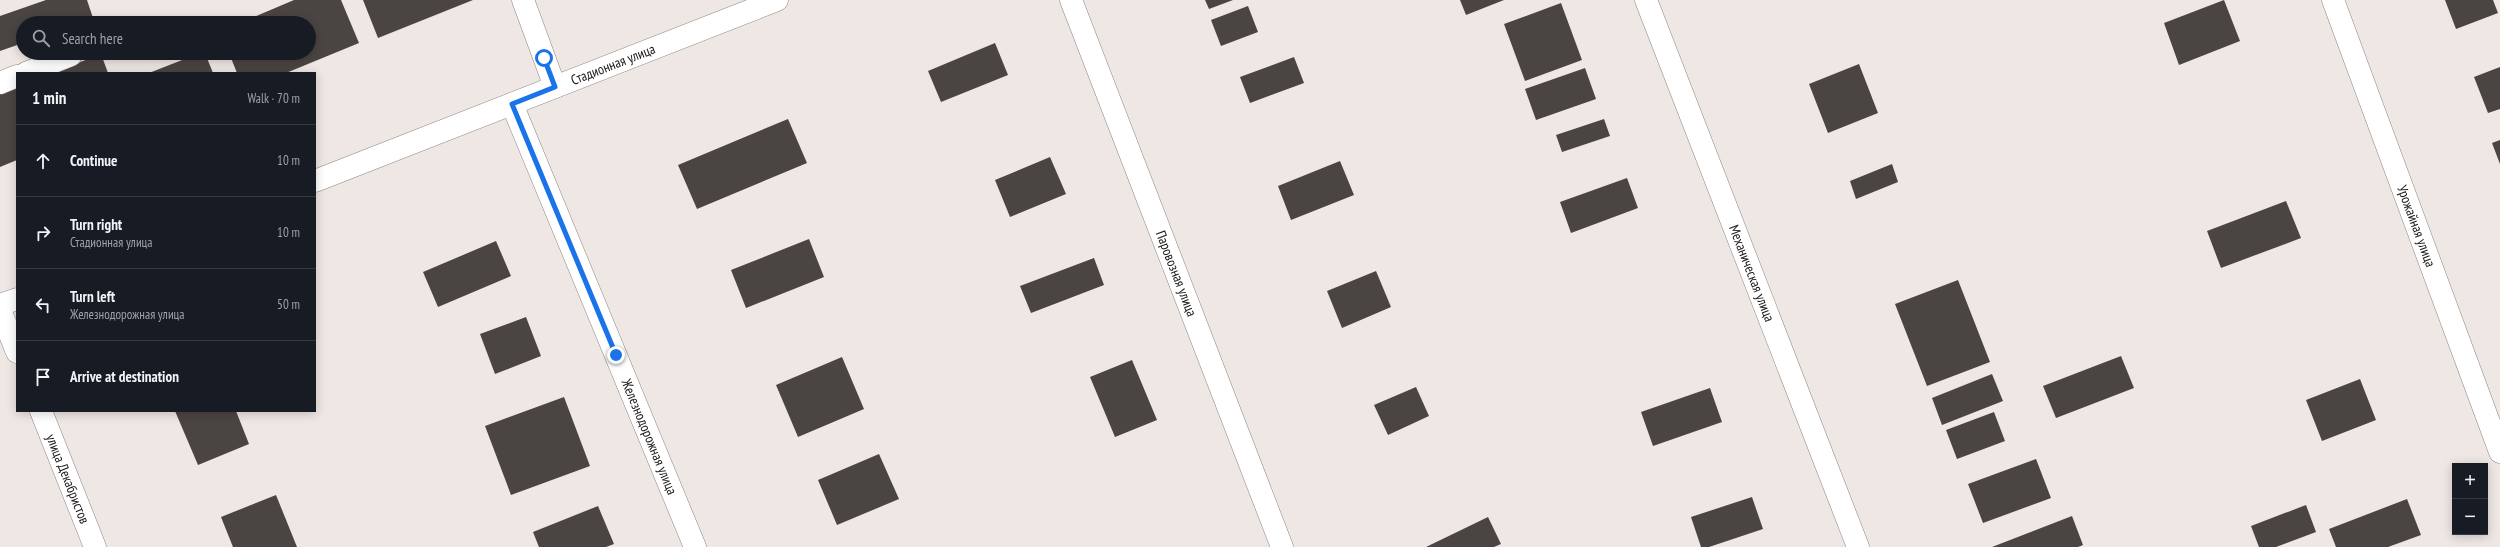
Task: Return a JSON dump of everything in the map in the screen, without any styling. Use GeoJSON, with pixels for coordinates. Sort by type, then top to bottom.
{"type":"FeatureCollection","features":[{"type":"Feature","properties":{"kind":"street"},"geometry":{"type":"LineString","coordinates":[[523,0],[555,87]]}},
{"type":"Feature","properties":{"kind":"street","name":"Стадионная улица"},"geometry":{"type":"LineString","coordinates":[[316,181],[777,0]]}},
{"type":"Feature","properties":{"kind":"street","name":"Паровозная улица"},"geometry":{"type":"LineString","coordinates":[[1072,0],[1282,547]]}},
{"type":"Feature","properties":{"kind":"street","name":"Механическая улица"},"geometry":{"type":"LineString","coordinates":[[1646,0],[1858,547]]}},
{"type":"Feature","properties":{"kind":"street","name":"Урожайная улица"},"geometry":{"type":"LineString","coordinates":[[2333,0],[2500,452]]}},
{"type":"Feature","properties":{"kind":"street"},"geometry":{"type":"LineString","coordinates":[[29,72],[60,60]]}},
{"type":"Feature","properties":{"kind":"street"},"geometry":{"type":"LineString","coordinates":[[0,83],[16,76]]}},
{"type":"Feature","properties":{"kind":"street","name":"Железнодорожная улица"},"geometry":{"type":"LineString","coordinates":[[512,104],[695,547]]}},
{"type":"Feature","properties":{"kind":"street"},"geometry":{"type":"LineString","coordinates":[[0,305],[16,298]]}},
{"type":"Feature","properties":{"kind":"street"},"geometry":{"type":"LineString","coordinates":[[0,310],[16,350]]}},
{"type":"Feature","properties":{"kind":"street","name":"улица Декабристов"},"geometry":{"type":"LineString","coordinates":[[41,412],[95,547]]}},
{"type":"Feature","properties":{"kind":"building"},"geometry":{"type":"Polygon","coordinates":[[[46,0],[87,0],[92,16],[16,16],[16,45],[0,51],[0,16],[46,0]]]}},
{"type":"Feature","properties":{"kind":"building"},"geometry":{"type":"Polygon","coordinates":[[[294,0],[341,0],[359,43],[288,72],[237,72],[232,60],[316,60],[316,16],[256,16],[294,0]]]}},
{"type":"Feature","properties":{"kind":"building"},"geometry":{"type":"Polygon","coordinates":[[[363,0],[473,0],[378,38],[363,0]]]}},
{"type":"Feature","properties":{"kind":"building"},"geometry":{"type":"Polygon","coordinates":[[[1205,0],[1233,0],[1209,9],[1205,0]]]}},
{"type":"Feature","properties":{"kind":"building"},"geometry":{"type":"Polygon","coordinates":[[[1460,0],[1504,0],[1466,15],[1460,0]]]}},
{"type":"Feature","properties":{"kind":"building"},"geometry":{"type":"Polygon","coordinates":[[[2224,0],[2240,41],[2179,65],[2164,23],[2224,0]]]}},
{"type":"Feature","properties":{"kind":"building"},"geometry":{"type":"Polygon","coordinates":[[[2445,0],[2493,0],[2498,13],[2456,29],[2445,0]]]}},
{"type":"Feature","properties":{"kind":"building"},"geometry":{"type":"Polygon","coordinates":[[[1561,3],[1582,60],[1525,81],[1504,24],[1561,3]]]}},
{"type":"Feature","properties":{"kind":"building"},"geometry":{"type":"Polygon","coordinates":[[[1248,6],[1258,32],[1221,46],[1211,20],[1248,6]]]}},
{"type":"Feature","properties":{"kind":"building"},"geometry":{"type":"Polygon","coordinates":[[[995,43],[1008,75],[941,102],[928,71],[995,43]]]}},
{"type":"Feature","properties":{"kind":"building"},"geometry":{"type":"Polygon","coordinates":[[[1294,57],[1304,83],[1250,103],[1240,77],[1294,57]]]}},
{"type":"Feature","properties":{"kind":"building"},"geometry":{"type":"Polygon","coordinates":[[[86,60],[103,60],[108,72],[55,72],[86,60]]]}},
{"type":"Feature","properties":{"kind":"building"},"geometry":{"type":"Polygon","coordinates":[[[182,60],[208,60],[213,72],[152,72],[182,60]]]}},
{"type":"Feature","properties":{"kind":"building"},"geometry":{"type":"Polygon","coordinates":[[[1859,64],[1878,113],[1828,133],[1809,84],[1859,64]]]}},
{"type":"Feature","properties":{"kind":"building"},"geometry":{"type":"Polygon","coordinates":[[[2500,67],[2500,109],[2488,113],[2474,77],[2500,67]]]}},
{"type":"Feature","properties":{"kind":"building"},"geometry":{"type":"Polygon","coordinates":[[[1585,68],[1596,99],[1536,120],[1525,89],[1585,68]]]}},
{"type":"Feature","properties":{"kind":"building"},"geometry":{"type":"Polygon","coordinates":[[[16,86],[16,160],[0,167],[0,93],[16,86]]]}},
{"type":"Feature","properties":{"kind":"building"},"geometry":{"type":"Polygon","coordinates":[[[788,119],[807,163],[697,209],[678,165],[788,119]]]}},
{"type":"Feature","properties":{"kind":"building"},"geometry":{"type":"Polygon","coordinates":[[[1604,119],[1610,136],[1562,152],[1556,135],[1604,119]]]}},
{"type":"Feature","properties":{"kind":"building"},"geometry":{"type":"Polygon","coordinates":[[[2500,140],[2500,164],[2492,143],[2500,140]]]}},
{"type":"Feature","properties":{"kind":"building"},"geometry":{"type":"Polygon","coordinates":[[[1050,157],[1066,194],[1010,217],[995,180],[1050,157]]]}},
{"type":"Feature","properties":{"kind":"building"},"geometry":{"type":"Polygon","coordinates":[[[1340,161],[1354,195],[1291,220],[1278,186],[1340,161]]]}},
{"type":"Feature","properties":{"kind":"building"},"geometry":{"type":"Polygon","coordinates":[[[1892,164],[1898,182],[1856,199],[1850,181],[1892,164]]]}},
{"type":"Feature","properties":{"kind":"building"},"geometry":{"type":"Polygon","coordinates":[[[1627,178],[1638,208],[1571,233],[1560,202],[1627,178]]]}},
{"type":"Feature","properties":{"kind":"building"},"geometry":{"type":"Polygon","coordinates":[[[2286,201],[2301,238],[2221,268],[2207,231],[2286,201]]]}},
{"type":"Feature","properties":{"kind":"building"},"geometry":{"type":"Polygon","coordinates":[[[809,239],[824,277],[746,308],[731,270],[809,239]]]}},
{"type":"Feature","properties":{"kind":"building"},"geometry":{"type":"Polygon","coordinates":[[[496,241],[511,276],[438,307],[423,272],[496,241]]]}},
{"type":"Feature","properties":{"kind":"building"},"geometry":{"type":"Polygon","coordinates":[[[1094,258],[1104,285],[1031,313],[1020,286],[1094,258]]]}},
{"type":"Feature","properties":{"kind":"building"},"geometry":{"type":"Polygon","coordinates":[[[1376,271],[1391,307],[1342,328],[1327,291],[1376,271]]]}},
{"type":"Feature","properties":{"kind":"building"},"geometry":{"type":"Polygon","coordinates":[[[1958,280],[1990,362],[1927,386],[1895,304],[1958,280]]]}},
{"type":"Feature","properties":{"kind":"building"},"geometry":{"type":"Polygon","coordinates":[[[526,317],[541,356],[495,374],[480,334],[526,317]]]}},
{"type":"Feature","properties":{"kind":"building"},"geometry":{"type":"Polygon","coordinates":[[[2121,356],[2134,388],[2056,418],[2043,386],[2121,356]]]}},
{"type":"Feature","properties":{"kind":"building"},"geometry":{"type":"Polygon","coordinates":[[[842,357],[864,409],[798,437],[776,385],[842,357]]]}},
{"type":"Feature","properties":{"kind":"building"},"geometry":{"type":"Polygon","coordinates":[[[1132,360],[1157,420],[1115,437],[1090,377],[1132,360]]]}},
{"type":"Feature","properties":{"kind":"building"},"geometry":{"type":"Polygon","coordinates":[[[1992,374],[2003,401],[1942,425],[1932,398],[1992,374]]]}},
{"type":"Feature","properties":{"kind":"building"},"geometry":{"type":"Polygon","coordinates":[[[2360,379],[2376,420],[2322,441],[2306,400],[2360,379]]]}},
{"type":"Feature","properties":{"kind":"building"},"geometry":{"type":"Polygon","coordinates":[[[1416,387],[1429,416],[1388,435],[1374,405],[1416,387]]]}},
{"type":"Feature","properties":{"kind":"building"},"geometry":{"type":"Polygon","coordinates":[[[1710,388],[1722,422],[1653,446],[1641,412],[1710,388]]]}},
{"type":"Feature","properties":{"kind":"building"},"geometry":{"type":"Polygon","coordinates":[[[564,397],[590,466],[511,495],[485,426],[564,397]]]}},
{"type":"Feature","properties":{"kind":"building"},"geometry":{"type":"Polygon","coordinates":[[[175,412],[236,412],[249,444],[198,465],[175,412]]]}},
{"type":"Feature","properties":{"kind":"building"},"geometry":{"type":"Polygon","coordinates":[[[1994,412],[2005,441],[1957,459],[1946,430],[1994,412]]]}},
{"type":"Feature","properties":{"kind":"building"},"geometry":{"type":"Polygon","coordinates":[[[879,454],[899,499],[837,525],[818,480],[879,454]]]}},
{"type":"Feature","properties":{"kind":"building"},"geometry":{"type":"Polygon","coordinates":[[[2036,459],[2051,498],[1983,523],[1968,484],[2036,459]]]}},
{"type":"Feature","properties":{"kind":"building"},"geometry":{"type":"Polygon","coordinates":[[[276,495],[297,547],[233,547],[221,517],[276,495]]]}},
{"type":"Feature","properties":{"kind":"building"},"geometry":{"type":"Polygon","coordinates":[[[1752,497],[1763,529],[1709,547],[1701,547],[1691,517],[1752,497]]]}},
{"type":"Feature","properties":{"kind":"building"},"geometry":{"type":"Polygon","coordinates":[[[2407,499],[2421,535],[2388,547],[2336,547],[2329,529],[2407,499]]]}},
{"type":"Feature","properties":{"kind":"building"},"geometry":{"type":"Polygon","coordinates":[[[2306,505],[2316,532],[2276,547],[2259,547],[2251,526],[2306,505]]]}},
{"type":"Feature","properties":{"kind":"building"},"geometry":{"type":"Polygon","coordinates":[[[598,506],[614,544],[606,547],[539,547],[533,532],[598,506]]]}},
{"type":"Feature","properties":{"kind":"building"},"geometry":{"type":"Polygon","coordinates":[[[2072,516],[2083,545],[2078,547],[1992,547],[2072,516]]]}},
{"type":"Feature","properties":{"kind":"building"},"geometry":{"type":"Polygon","coordinates":[[[1488,517],[1501,544],[1494,547],[1426,547],[1488,517]]]}},
{"type":"Feature","properties":{"kind":"route"},"geometry":{"type":"LineString","coordinates":[[544,58],[555,87],[512,104],[616,355]]}}]}
